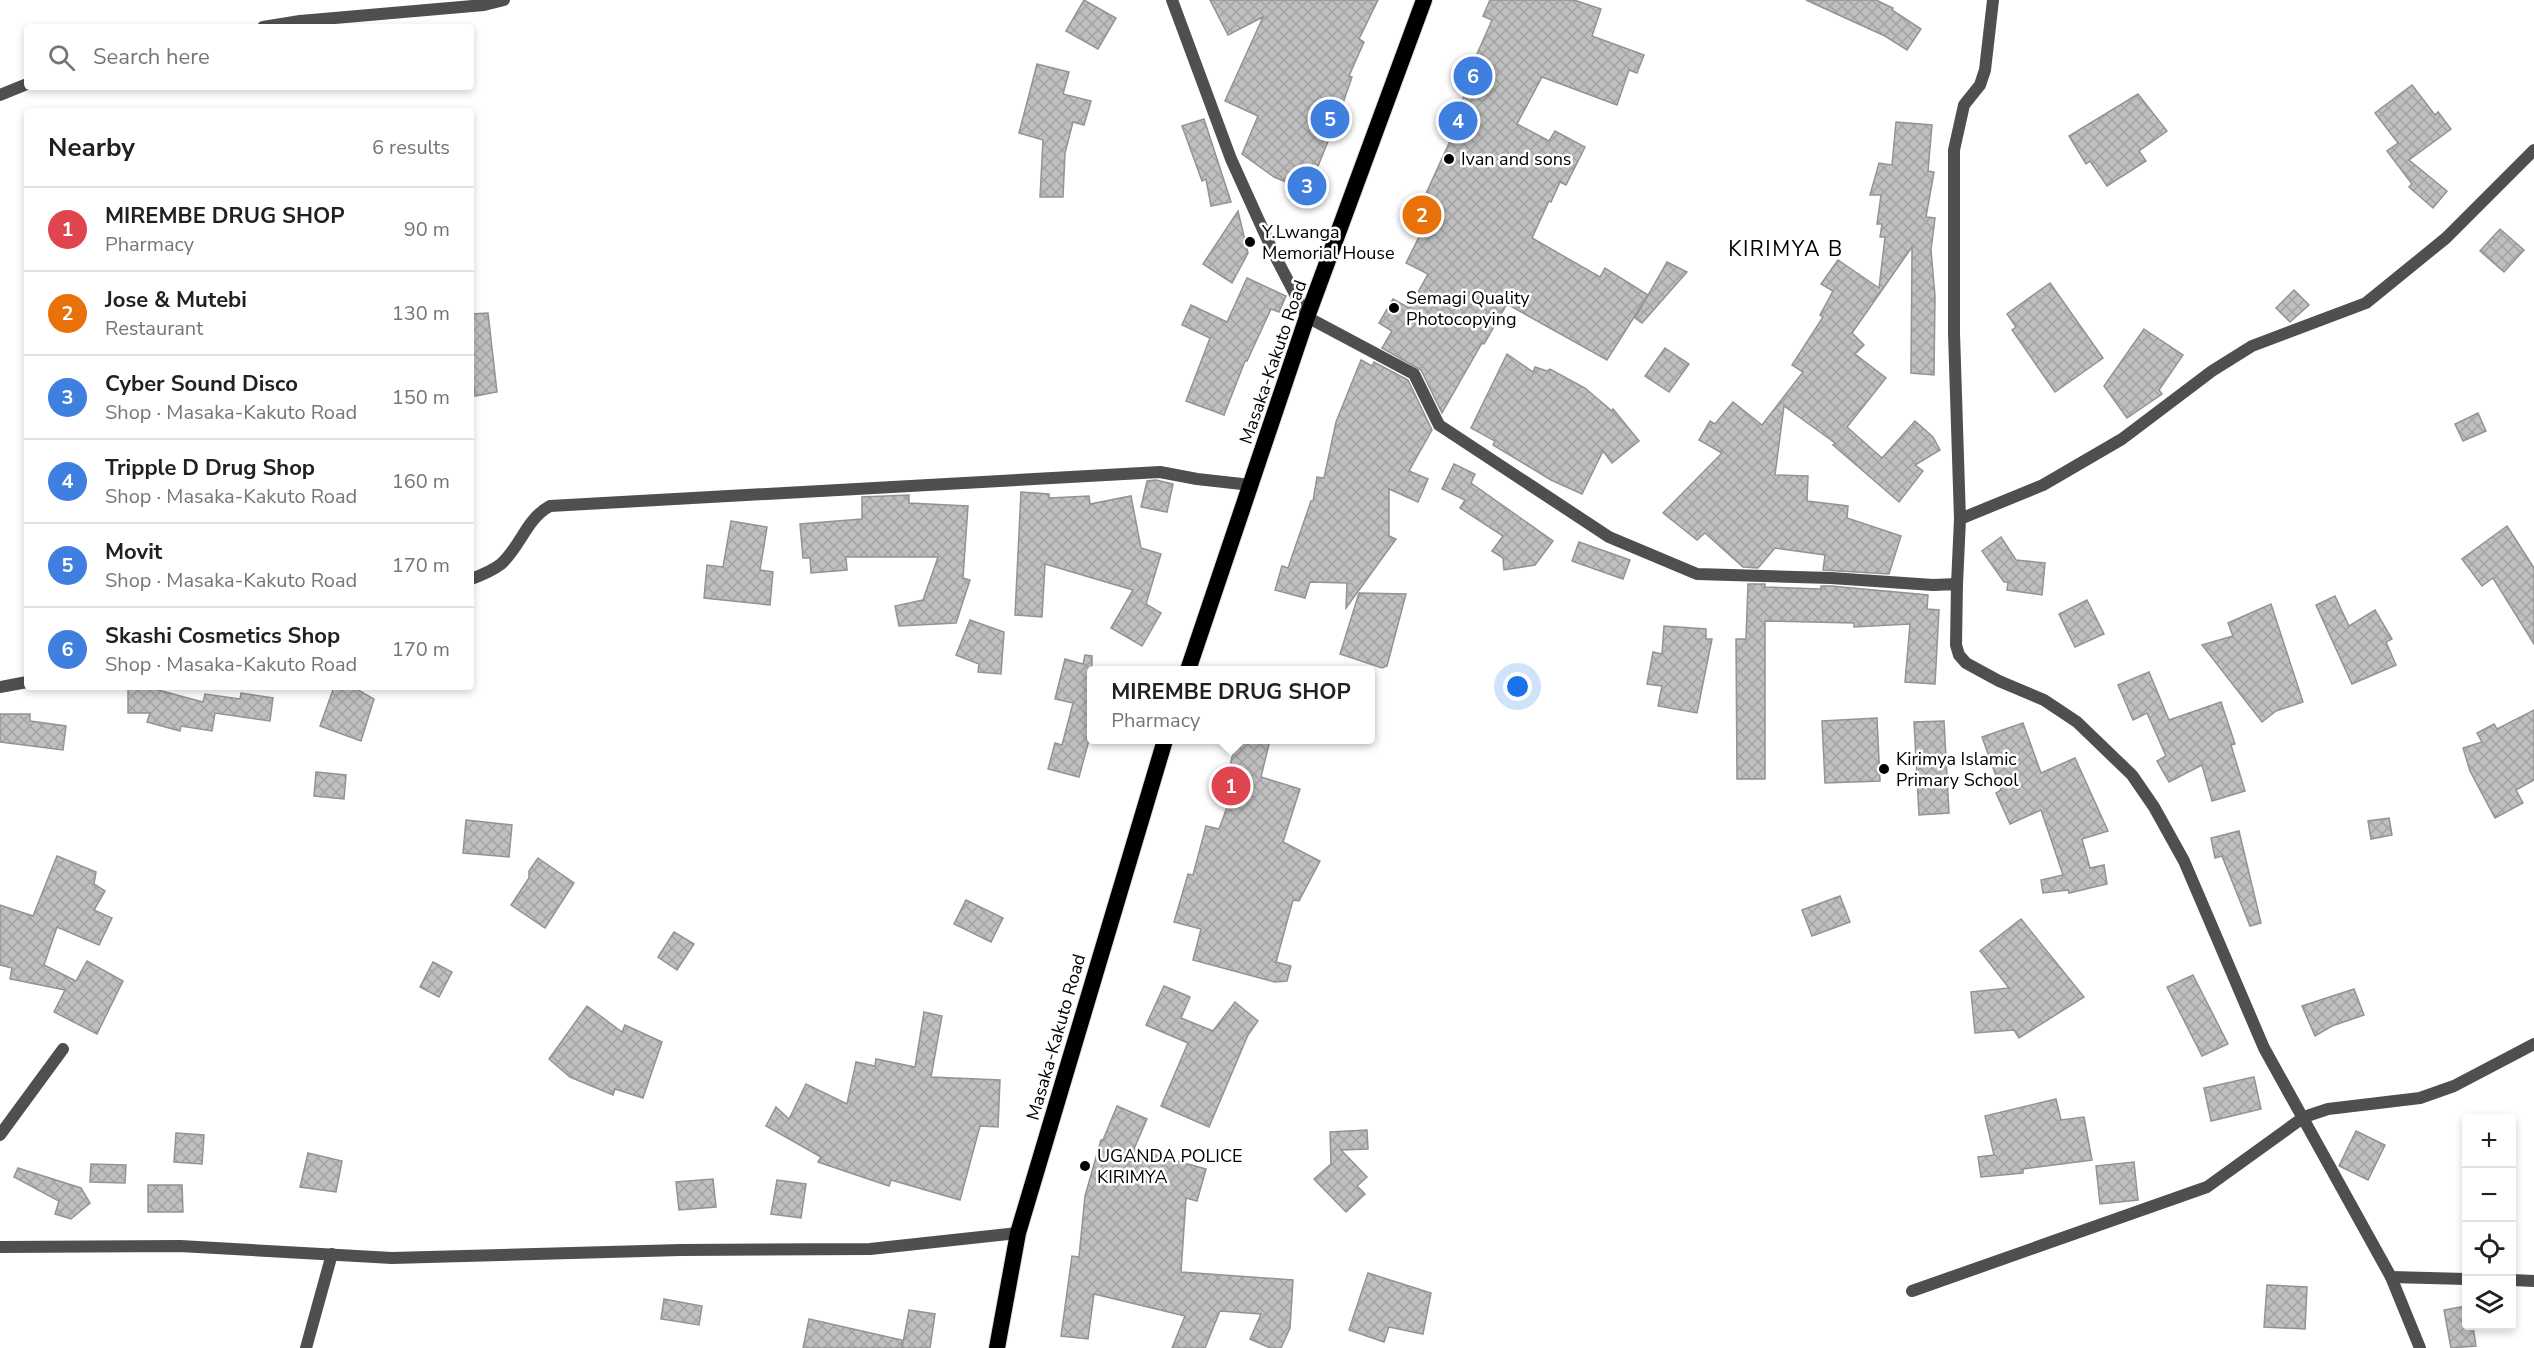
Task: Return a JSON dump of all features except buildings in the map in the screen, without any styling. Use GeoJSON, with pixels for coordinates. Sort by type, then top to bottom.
{"type":"FeatureCollection","features":[{"type":"Feature","properties":{"kind":"highway","name":"Masaka-Kakuto Road"},"geometry":{"type":"LineString","coordinates":[[1189,666],[1307,317],[1424,0]]}},
{"type":"Feature","properties":{"kind":"highway","name":"Masaka-Kakuto Road"},"geometry":{"type":"LineString","coordinates":[[997,1348],[1018,1233],[1164,744]]}},
{"type":"Feature","properties":{"kind":"street"},"geometry":{"type":"LineString","coordinates":[[282,24],[473,6],[504,0]]}},
{"type":"Feature","properties":{"kind":"street"},"geometry":{"type":"LineString","coordinates":[[1172,0],[1231,159],[1274,254],[1307,317],[1414,374],[1439,424],[1469,442],[1541,494],[1609,537],[1697,574],[1831,578],[1933,585],[1957,584]]}},
{"type":"Feature","properties":{"kind":"street"},"geometry":{"type":"LineString","coordinates":[[1993,0],[1985,70],[1980,85],[1964,105],[1954,150],[1954,333],[1960,519],[1956,645],[1959,655],[1966,663],[1999,681],[2044,700],[2078,722],[2132,775],[2154,807],[2188,870],[2264,1048],[2304,1117],[2336,1182],[2391,1277],[2420,1348]]}},
{"type":"Feature","properties":{"kind":"street"},"geometry":{"type":"LineString","coordinates":[[0,95],[24,85]]}},
{"type":"Feature","properties":{"kind":"street"},"geometry":{"type":"LineString","coordinates":[[1960,519],[2043,485],[2122,439],[2212,371],[2252,346],[2366,303],[2446,238],[2534,150]]}},
{"type":"Feature","properties":{"kind":"street"},"geometry":{"type":"LineString","coordinates":[[474,577],[503,562],[536,514],[550,506],[1160,472],[1197,479],[1251,484]]}},
{"type":"Feature","properties":{"kind":"street"},"geometry":{"type":"LineString","coordinates":[[0,687],[24,683]]}},
{"type":"Feature","properties":{"kind":"street"},"geometry":{"type":"LineString","coordinates":[[1912,1291],[2206,1187],[2304,1117],[2328,1109],[2420,1098],[2454,1086],[2534,1044]]}},
{"type":"Feature","properties":{"kind":"street"},"geometry":{"type":"LineString","coordinates":[[0,1135],[63,1049]]}},
{"type":"Feature","properties":{"kind":"street"},"geometry":{"type":"LineString","coordinates":[[0,1247],[180,1246],[392,1258],[681,1250],[870,1250],[1018,1233]]}},
{"type":"Feature","properties":{"kind":"street"},"geometry":{"type":"LineString","coordinates":[[306,1348],[332,1254]]}},
{"type":"Feature","properties":{"kind":"street"},"geometry":{"type":"LineString","coordinates":[[2391,1277],[2462,1279]]}},
{"type":"Feature","properties":{"kind":"street"},"geometry":{"type":"LineString","coordinates":[[2516,1280],[2534,1281]]}},
{"type":"Feature","properties":{"kind":"place","name":"Skashi Cosmetics Shop"},"geometry":{"type":"Point","coordinates":[1473,76]}},
{"type":"Feature","properties":{"kind":"place","name":"Movit"},"geometry":{"type":"Point","coordinates":[1330,119]}},
{"type":"Feature","properties":{"kind":"place","name":"Tripple D Drug Shop"},"geometry":{"type":"Point","coordinates":[1458,121]}},
{"type":"Feature","properties":{"kind":"place","name":"Ivan and sons"},"geometry":{"type":"Point","coordinates":[1449,159]}},
{"type":"Feature","properties":{"kind":"place","name":"Cyber Sound Disco"},"geometry":{"type":"Point","coordinates":[1307,186]}},
{"type":"Feature","properties":{"kind":"place","name":"Jose & Mutebi"},"geometry":{"type":"Point","coordinates":[1422,215]}},
{"type":"Feature","properties":{"kind":"place","name":"Y.Lwanga Memorial House"},"geometry":{"type":"Point","coordinates":[1250,242]}},
{"type":"Feature","properties":{"kind":"place","name":"Semagi Quality Photocopying"},"geometry":{"type":"Point","coordinates":[1394,308]}},
{"type":"Feature","properties":{"kind":"place","name":"Kirimya Islamic Primary School"},"geometry":{"type":"Point","coordinates":[1884,769]}},
{"type":"Feature","properties":{"kind":"place","name":"MIREMBE DRUG SHOP"},"geometry":{"type":"Point","coordinates":[1231,786]}},
{"type":"Feature","properties":{"kind":"place","name":"UGANDA POLICE KIRIMYA"},"geometry":{"type":"Point","coordinates":[1085,1166]}},
{"type":"Feature","properties":{"kind":"district","name":"KIRIMYA B"},"geometry":{"type":"Point","coordinates":[1786,249]}}]}
